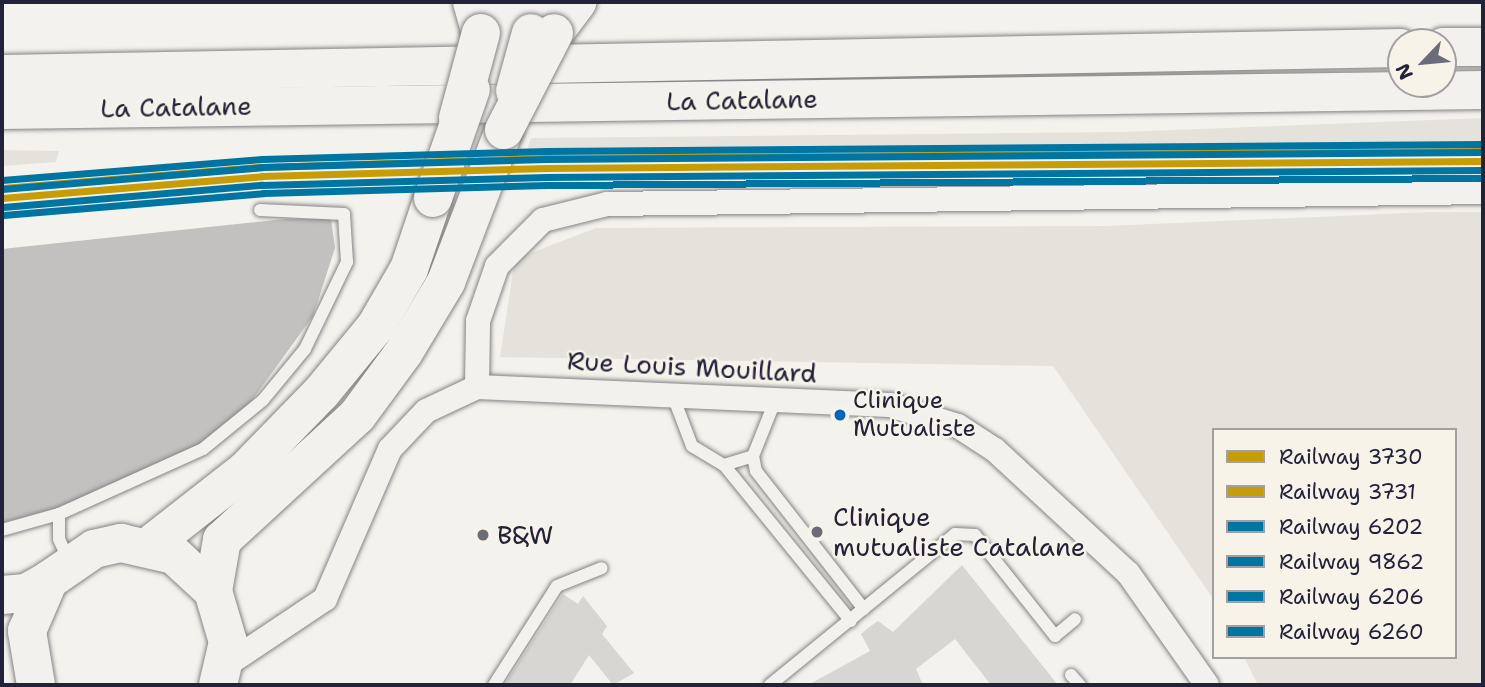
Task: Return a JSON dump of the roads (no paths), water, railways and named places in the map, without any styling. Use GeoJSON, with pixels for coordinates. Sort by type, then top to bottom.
{"type":"FeatureCollection","features":[{"type":"Feature","properties":{"kind":"main road"},"geometry":{"type":"LineString","coordinates":[[149,546],[246,470],[321,393],[376,326],[410,269],[458,118],[512,20],[576,2]]}},
{"type":"Feature","properties":{"kind":"main road"},"geometry":{"type":"LineString","coordinates":[[222,675],[219,605],[222,540],[357,416],[404,352],[446,282],[481,198],[504,130],[512,20]]}},
{"type":"Feature","properties":{"kind":"main road"},"geometry":{"type":"LineString","coordinates":[[1457,47],[1483,47]]}},
{"type":"Feature","properties":{"kind":"main road","name":"La Catalane"},"geometry":{"type":"LineString","coordinates":[[2,74],[1387,48]]}},
{"type":"Feature","properties":{"kind":"main road","name":"La Catalane"},"geometry":{"type":"LineString","coordinates":[[2,110],[1483,90]]}},
{"type":"Feature","properties":{"kind":"main road"},"geometry":{"type":"LineString","coordinates":[[2,595],[59,571],[94,549],[149,546],[196,570],[219,605]]}},
{"type":"Feature","properties":{"kind":"main road"},"geometry":{"type":"LineString","coordinates":[[22,663],[27,631],[59,571]]}},
{"type":"Feature","properties":{"kind":"street"},"geometry":{"type":"LineString","coordinates":[[222,675],[253,642],[289,627],[325,599],[390,449],[426,411],[477,387],[478,321],[497,266],[543,220],[607,204],[1483,192]]}},
{"type":"Feature","properties":{"kind":"street","name":"Rue Louis Mouillard"},"geometry":{"type":"LineString","coordinates":[[477,387],[890,405],[958,426],[995,450],[1128,573],[1207,685]]}},
{"type":"Feature","properties":{"kind":"street"},"geometry":{"type":"LineString","coordinates":[[219,605],[289,627]]}},
{"type":"Feature","properties":{"kind":"lane"},"geometry":{"type":"LineString","coordinates":[[2,530],[59,514],[202,449],[262,400],[304,349],[347,262],[344,214],[260,210]]}},
{"type":"Feature","properties":{"kind":"lane"},"geometry":{"type":"LineString","coordinates":[[673,396],[692,446],[724,465],[851,621]]}},
{"type":"Feature","properties":{"kind":"lane"},"geometry":{"type":"LineString","coordinates":[[775,401],[752,456],[756,471],[864,609]]}},
{"type":"Feature","properties":{"kind":"lane"},"geometry":{"type":"LineString","coordinates":[[724,465],[752,456]]}},
{"type":"Feature","properties":{"kind":"lane"},"geometry":{"type":"LineString","coordinates":[[59,514],[59,571]]}},
{"type":"Feature","properties":{"kind":"lane"},"geometry":{"type":"LineString","coordinates":[[770,685],[955,534],[975,536],[1055,636],[1075,619]]}},
{"type":"Feature","properties":{"kind":"lane"},"geometry":{"type":"LineString","coordinates":[[494,685],[557,586],[601,568]]}},
{"type":"Feature","properties":{"kind":"rail line","name":"6260"},"geometry":{"type":"LineString","coordinates":[[2,180],[262,159],[547,151],[1483,144]]}},
{"type":"Feature","properties":{"kind":"rail line","name":"3731"},"geometry":{"type":"LineString","coordinates":[[2,188],[260,167],[546,158],[1483,151]]}},
{"type":"Feature","properties":{"kind":"rail line","name":"9862"},"geometry":{"type":"LineString","coordinates":[[2,189],[262,167],[547,159],[1483,152]]}},
{"type":"Feature","properties":{"kind":"rail line","name":"3730"},"geometry":{"type":"LineString","coordinates":[[2,198],[262,176],[547,168],[1483,161]]}},
{"type":"Feature","properties":{"kind":"rail line","name":"6202"},"geometry":{"type":"LineString","coordinates":[[3,207],[262,185],[547,177],[1483,170]]}},
{"type":"Feature","properties":{"kind":"rail line","name":"6206"},"geometry":{"type":"LineString","coordinates":[[3,215],[263,193],[547,185],[1483,178]]}},
{"type":"Feature","properties":{"kind":"place","name":"Clinique Mutualiste"},"geometry":{"type":"Point","coordinates":[840,415]}},
{"type":"Feature","properties":{"kind":"place","name":"Clinique mutualiste Catalane"},"geometry":{"type":"Point","coordinates":[817,532]}},
{"type":"Feature","properties":{"kind":"place","name":"B&W"},"geometry":{"type":"Point","coordinates":[483,535]}}]}
